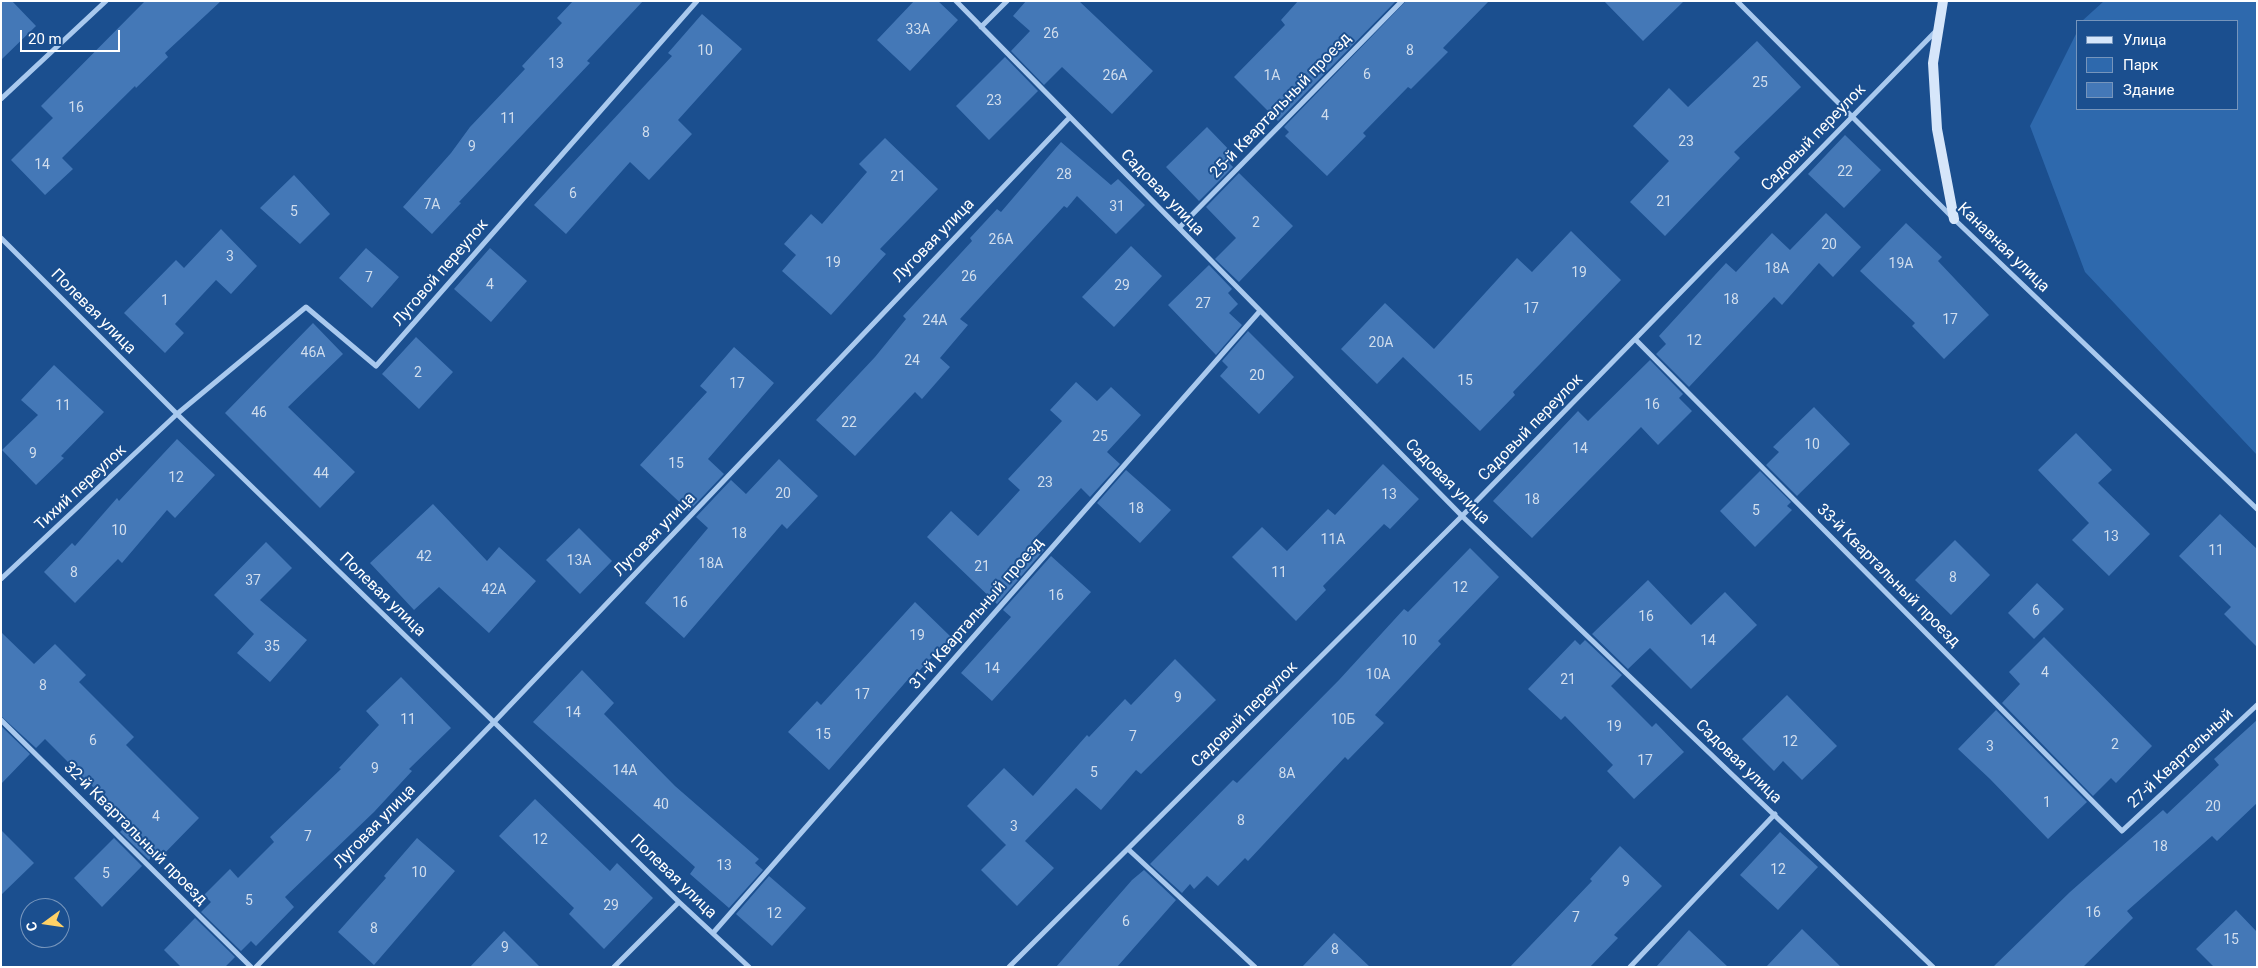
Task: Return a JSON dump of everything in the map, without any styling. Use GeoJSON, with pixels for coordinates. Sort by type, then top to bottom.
{"type":"FeatureCollection","features":[{"type":"Feature","properties":{"kind":"street"},"geometry":{"type":"LineString","coordinates":[[1,99],[106,1]]}},
{"type":"Feature","properties":{"kind":"street","name":"Луговой переулок"},"geometry":{"type":"LineString","coordinates":[[177,414],[306,307],[376,366],[697,1]]}},
{"type":"Feature","properties":{"kind":"street","name":"Садовая улица"},"geometry":{"type":"LineString","coordinates":[[956,1],[1462,516],[1933,967]]}},
{"type":"Feature","properties":{"kind":"street"},"geometry":{"type":"LineString","coordinates":[[981,27],[1007,1]]}},
{"type":"Feature","properties":{"kind":"street","name":"25-й Квартальный проезд"},"geometry":{"type":"LineString","coordinates":[[1179,228],[1402,1]]}},
{"type":"Feature","properties":{"kind":"street","name":"Канавная улица"},"geometry":{"type":"LineString","coordinates":[[1737,1],[1954,219],[2257,509]]}},
{"type":"Feature","properties":{"kind":"street"},"geometry":{"type":"LineString","coordinates":[[1943,1],[1933,63],[1937,129],[1954,219]]}},
{"type":"Feature","properties":{"kind":"street","name":"Садовый переулок"},"geometry":{"type":"LineString","coordinates":[[1009,967],[1462,516],[1938,29]]}},
{"type":"Feature","properties":{"kind":"street","name":"Луговая улица"},"geometry":{"type":"LineString","coordinates":[[256,967],[495,721],[1070,117]]}},
{"type":"Feature","properties":{"kind":"street","name":"Полевая улица"},"geometry":{"type":"LineString","coordinates":[[1,238],[177,414],[495,721],[679,902],[749,967]]}},
{"type":"Feature","properties":{"kind":"street","name":"31-й Квартальный проезд"},"geometry":{"type":"LineString","coordinates":[[714,933],[1260,311]]}},
{"type":"Feature","properties":{"kind":"street","name":"33-й Квартальный проезд"},"geometry":{"type":"LineString","coordinates":[[1635,339],[2122,831]]}},
{"type":"Feature","properties":{"kind":"street","name":"Тихий переулок"},"geometry":{"type":"LineString","coordinates":[[1,579],[177,414]]}},
{"type":"Feature","properties":{"kind":"street","name":"27-й Квартальный"},"geometry":{"type":"LineString","coordinates":[[2122,831],[2257,705]]}},
{"type":"Feature","properties":{"kind":"street","name":"32-й Квартальный проезд"},"geometry":{"type":"LineString","coordinates":[[1,720],[251,967]]}},
{"type":"Feature","properties":{"kind":"street"},"geometry":{"type":"LineString","coordinates":[[1630,967],[1775,814]]}},
{"type":"Feature","properties":{"kind":"street"},"geometry":{"type":"LineString","coordinates":[[1128,849],[1255,967]]}},
{"type":"Feature","properties":{"kind":"street"},"geometry":{"type":"LineString","coordinates":[[614,967],[679,902]]}},
{"type":"Feature","properties":{"kind":"green space"},"geometry":{"type":"Polygon","coordinates":[[[2104,1],[2257,1],[2257,455],[2085,272],[2030,126],[2076,34],[2076,110],[2238,110],[2238,20],[2083,20],[2104,1]]]}},
{"type":"Feature","properties":{"kind":"building"},"geometry":{"type":"Polygon","coordinates":[[[1,1],[12,1],[36,26],[1,60],[1,1]]]}},
{"type":"Feature","properties":{"kind":"building"},"geometry":{"type":"Polygon","coordinates":[[[145,1],[221,1],[165,53],[168,57],[136,88],[135,86],[62,158],[73,169],[45,195],[11,160],[53,118],[41,106],[145,1]]]}},
{"type":"Feature","properties":{"kind":"building"},"geometry":{"type":"Polygon","coordinates":[[[573,1],[643,1],[587,61],[590,63],[459,202],[461,203],[432,234],[403,207],[451,153],[470,127],[525,69],[522,66],[562,23],[557,18],[573,1]]]}},
{"type":"Feature","properties":{"kind":"building"},"geometry":{"type":"Polygon","coordinates":[[[914,1],[938,1],[958,20],[910,71],[877,40],[914,1]]]}},
{"type":"Feature","properties":{"kind":"building"},"geometry":{"type":"Polygon","coordinates":[[[1026,1],[1079,1],[1153,71],[1112,114],[1062,67],[1044,85],[1011,51],[1030,31],[1013,16],[1026,1]]]}},
{"type":"Feature","properties":{"kind":"building"},"geometry":{"type":"Polygon","coordinates":[[[1298,1],[1396,1],[1278,121],[1234,77],[1285,25],[1281,20],[1298,1]]]}},
{"type":"Feature","properties":{"kind":"building"},"geometry":{"type":"Polygon","coordinates":[[[1406,1],[1489,1],[1443,48],[1448,52],[1411,89],[1408,87],[1363,133],[1366,136],[1327,176],[1285,136],[1289,132],[1284,127],[1406,1]]]}},
{"type":"Feature","properties":{"kind":"building"},"geometry":{"type":"Polygon","coordinates":[[[1604,1],[1684,1],[1643,41],[1604,1]]]}},
{"type":"Feature","properties":{"kind":"building"},"geometry":{"type":"Polygon","coordinates":[[[702,14],[742,49],[678,120],[692,134],[649,180],[630,162],[566,234],[534,205],[672,56],[668,53],[702,14]]]}},
{"type":"Feature","properties":{"kind":"building"},"geometry":{"type":"Polygon","coordinates":[[[1757,41],[1801,87],[1734,152],[1740,158],[1665,236],[1630,202],[1669,161],[1633,126],[1669,88],[1688,107],[1757,41]]]}},
{"type":"Feature","properties":{"kind":"building"},"geometry":{"type":"Polygon","coordinates":[[[1005,57],[1038,91],[989,140],[956,106],[1005,57]]]}},
{"type":"Feature","properties":{"kind":"building"},"geometry":{"type":"Polygon","coordinates":[[[1207,127],[1236,157],[1229,163],[1233,167],[1199,201],[1166,167],[1207,127]]]}},
{"type":"Feature","properties":{"kind":"building"},"geometry":{"type":"Polygon","coordinates":[[[1845,135],[1881,170],[1844,208],[1808,174],[1845,135]]]}},
{"type":"Feature","properties":{"kind":"building"},"geometry":{"type":"Polygon","coordinates":[[[885,138],[938,189],[880,249],[886,254],[831,315],[782,271],[796,255],[784,244],[811,214],[822,224],[867,172],[859,164],[885,138]]]}},
{"type":"Feature","properties":{"kind":"building"},"geometry":{"type":"Polygon","coordinates":[[[1061,142],[1111,185],[1118,179],[1145,205],[1116,234],[1077,196],[1067,208],[1064,206],[960,319],[968,325],[940,358],[950,367],[922,399],[915,392],[855,456],[816,420],[875,357],[906,319],[903,316],[972,241],[970,238],[997,209],[1001,212],[1061,142]]]}},
{"type":"Feature","properties":{"kind":"building"},"geometry":{"type":"Polygon","coordinates":[[[1239,173],[1293,226],[1239,282],[1215,259],[1236,238],[1206,207],[1239,173]]]}},
{"type":"Feature","properties":{"kind":"building"},"geometry":{"type":"Polygon","coordinates":[[[294,175],[330,214],[300,244],[260,208],[294,175]]]}},
{"type":"Feature","properties":{"kind":"building"},"geometry":{"type":"Polygon","coordinates":[[[1826,213],[1861,247],[1833,277],[1819,263],[1782,305],[1774,297],[1689,387],[1656,354],[1666,344],[1659,336],[1726,263],[1736,272],[1772,233],[1790,250],[1826,213]]]}},
{"type":"Feature","properties":{"kind":"building"},"geometry":{"type":"Polygon","coordinates":[[[1906,223],[1942,257],[1938,261],[1989,315],[1944,359],[1912,326],[1915,323],[1860,271],[1906,223]]]}},
{"type":"Feature","properties":{"kind":"building"},"geometry":{"type":"Polygon","coordinates":[[[221,229],[257,266],[231,294],[216,280],[175,324],[184,333],[165,353],[124,313],[176,260],[184,268],[221,229]]]}},
{"type":"Feature","properties":{"kind":"building"},"geometry":{"type":"Polygon","coordinates":[[[1571,231],[1621,280],[1513,392],[1515,395],[1480,431],[1403,357],[1377,384],[1341,349],[1385,303],[1434,349],[1517,258],[1532,272],[1571,231]]]}},
{"type":"Feature","properties":{"kind":"building"},"geometry":{"type":"Polygon","coordinates":[[[1131,246],[1162,276],[1114,327],[1082,297],[1131,246]]]}},
{"type":"Feature","properties":{"kind":"building"},"geometry":{"type":"Polygon","coordinates":[[[366,248],[399,277],[372,308],[339,278],[366,248]]]}},
{"type":"Feature","properties":{"kind":"building"},"geometry":{"type":"Polygon","coordinates":[[[490,248],[527,281],[491,322],[454,289],[490,248]]]}},
{"type":"Feature","properties":{"kind":"building"},"geometry":{"type":"Polygon","coordinates":[[[1209,265],[1232,289],[1228,293],[1238,304],[1229,313],[1242,325],[1216,355],[1168,305],[1209,265]]]}},
{"type":"Feature","properties":{"kind":"building"},"geometry":{"type":"Polygon","coordinates":[[[313,323],[343,354],[288,407],[355,472],[320,508],[225,413],[313,323]]]}},
{"type":"Feature","properties":{"kind":"building"},"geometry":{"type":"Polygon","coordinates":[[[1248,331],[1294,377],[1259,414],[1220,376],[1228,367],[1222,361],[1248,331]]]}},
{"type":"Feature","properties":{"kind":"building"},"geometry":{"type":"Polygon","coordinates":[[[416,337],[453,372],[419,409],[382,374],[416,337]]]}},
{"type":"Feature","properties":{"kind":"building"},"geometry":{"type":"Polygon","coordinates":[[[734,347],[774,383],[708,459],[724,474],[689,511],[640,465],[707,392],[700,386],[734,347]]]}},
{"type":"Feature","properties":{"kind":"building"},"geometry":{"type":"Polygon","coordinates":[[[1650,360],[1683,394],[1679,398],[1692,411],[1658,445],[1641,427],[1532,538],[1493,501],[1578,411],[1588,421],[1650,360]]]}},
{"type":"Feature","properties":{"kind":"building"},"geometry":{"type":"Polygon","coordinates":[[[54,365],[104,412],[61,456],[64,458],[36,485],[2,450],[38,415],[21,400],[54,365]]]}},
{"type":"Feature","properties":{"kind":"building"},"geometry":{"type":"Polygon","coordinates":[[[1076,382],[1097,401],[1111,387],[1141,415],[1107,452],[1120,464],[1090,497],[1081,488],[1033,540],[1044,550],[997,604],[927,537],[951,511],[978,536],[1020,490],[1008,479],[1062,421],[1050,410],[1076,382]]]}},
{"type":"Feature","properties":{"kind":"building"},"geometry":{"type":"Polygon","coordinates":[[[1814,407],[1850,444],[1797,496],[1766,465],[1779,452],[1773,447],[1814,407]]]}},
{"type":"Feature","properties":{"kind":"building"},"geometry":{"type":"Polygon","coordinates":[[[2076,433],[2112,470],[2098,483],[2150,534],[2109,576],[2072,540],[2089,523],[2038,470],[2076,433]]]}},
{"type":"Feature","properties":{"kind":"building"},"geometry":{"type":"Polygon","coordinates":[[[177,439],[215,475],[175,518],[167,510],[122,563],[118,559],[75,603],[44,572],[72,543],[75,546],[117,498],[119,501],[177,439]]]}},
{"type":"Feature","properties":{"kind":"building"},"geometry":{"type":"Polygon","coordinates":[[[779,459],[818,496],[787,529],[782,524],[684,638],[645,603],[708,528],[696,517],[731,480],[746,494],[779,459]]]}},
{"type":"Feature","properties":{"kind":"building"},"geometry":{"type":"Polygon","coordinates":[[[1383,464],[1419,499],[1390,529],[1384,524],[1323,586],[1326,590],[1296,621],[1232,557],[1262,527],[1287,551],[1328,509],[1335,515],[1383,464]]]}},
{"type":"Feature","properties":{"kind":"building"},"geometry":{"type":"Polygon","coordinates":[[[1126,470],[1171,510],[1140,543],[1097,503],[1126,470]]]}},
{"type":"Feature","properties":{"kind":"building"},"geometry":{"type":"Polygon","coordinates":[[[1760,471],[1791,502],[1787,506],[1792,510],[1755,547],[1720,511],[1760,471]]]}},
{"type":"Feature","properties":{"kind":"building"},"geometry":{"type":"Polygon","coordinates":[[[433,504],[487,561],[499,547],[536,581],[489,633],[439,587],[414,610],[370,563],[433,504]]]}},
{"type":"Feature","properties":{"kind":"building"},"geometry":{"type":"Polygon","coordinates":[[[2220,514],[2257,549],[2257,647],[2224,614],[2231,607],[2179,556],[2220,514]]]}},
{"type":"Feature","properties":{"kind":"building"},"geometry":{"type":"Polygon","coordinates":[[[579,528],[612,561],[580,594],[546,560],[579,528]]]}},
{"type":"Feature","properties":{"kind":"building"},"geometry":{"type":"Polygon","coordinates":[[[1955,540],[1990,575],[1951,615],[1915,580],[1955,540]]]}},
{"type":"Feature","properties":{"kind":"building"},"geometry":{"type":"Polygon","coordinates":[[[266,542],[292,568],[260,600],[307,640],[270,682],[237,653],[254,634],[214,595],[266,542]]]}},
{"type":"Feature","properties":{"kind":"building"},"geometry":{"type":"Polygon","coordinates":[[[1470,548],[1499,577],[1438,641],[1441,644],[1375,715],[1384,723],[1348,760],[1345,757],[1248,861],[1245,858],[1218,886],[1207,876],[1194,889],[1190,884],[1182,893],[1150,864],[1233,780],[1237,783],[1339,680],[1404,609],[1408,612],[1470,548]]]}},
{"type":"Feature","properties":{"kind":"building"},"geometry":{"type":"Polygon","coordinates":[[[1051,556],[1091,592],[992,701],[961,673],[1011,617],[1003,610],[1051,556]]]}},
{"type":"Feature","properties":{"kind":"building"},"geometry":{"type":"Polygon","coordinates":[[[1648,580],[1691,625],[1725,592],[1757,625],[1691,689],[1650,648],[1628,669],[1592,634],[1648,580]]]}},
{"type":"Feature","properties":{"kind":"building"},"geometry":{"type":"Polygon","coordinates":[[[2037,583],[2064,609],[2034,639],[2008,613],[2037,583]]]}},
{"type":"Feature","properties":{"kind":"building"},"geometry":{"type":"Polygon","coordinates":[[[915,602],[951,637],[919,671],[917,669],[829,770],[788,732],[817,701],[821,705],[915,602]]]}},
{"type":"Feature","properties":{"kind":"building"},"geometry":{"type":"Polygon","coordinates":[[[1,632],[34,664],[55,644],[86,675],[79,682],[134,737],[126,745],[199,818],[157,861],[152,856],[149,860],[120,832],[124,828],[112,816],[117,811],[45,739],[36,748],[1,716],[1,632]]]}},
{"type":"Feature","properties":{"kind":"building"},"geometry":{"type":"Polygon","coordinates":[[[2044,637],[2152,746],[2116,783],[2111,778],[2093,796],[2002,703],[2020,684],[2009,672],[2044,637]]]}},
{"type":"Feature","properties":{"kind":"building"},"geometry":{"type":"Polygon","coordinates":[[[1575,640],[1580,645],[1585,640],[1622,675],[1611,686],[1652,727],[1656,723],[1684,752],[1634,799],[1607,771],[1613,765],[1565,716],[1561,720],[1528,689],[1575,640]]]}},
{"type":"Feature","properties":{"kind":"building"},"geometry":{"type":"Polygon","coordinates":[[[1175,659],[1216,700],[1141,774],[1136,770],[1101,810],[1076,788],[1025,841],[1054,868],[1017,906],[981,870],[1006,845],[967,806],[1004,768],[1033,796],[1087,735],[1089,737],[1125,699],[1131,705],[1175,659]]]}},
{"type":"Feature","properties":{"kind":"building"},"geometry":{"type":"Polygon","coordinates":[[[582,670],[614,703],[604,714],[675,786],[759,859],[755,863],[763,870],[729,908],[690,874],[695,867],[533,722],[582,670]]]}},
{"type":"Feature","properties":{"kind":"building"},"geometry":{"type":"Polygon","coordinates":[[[401,677],[451,728],[409,769],[412,771],[374,812],[285,897],[294,907],[256,946],[251,941],[241,951],[201,912],[211,902],[204,895],[230,869],[238,878],[274,842],[270,837],[341,769],[339,768],[379,725],[366,711],[401,677]]]}},
{"type":"Feature","properties":{"kind":"building"},"geometry":{"type":"Polygon","coordinates":[[[1787,695],[1837,746],[1802,780],[1783,761],[1774,771],[1742,739],[1787,695]]]}},
{"type":"Feature","properties":{"kind":"building"},"geometry":{"type":"Polygon","coordinates":[[[1996,710],[2087,802],[2048,839],[1958,749],[1996,710]]]}},
{"type":"Feature","properties":{"kind":"building"},"geometry":{"type":"Polygon","coordinates":[[[2257,720],[2257,803],[2217,841],[2212,836],[2127,911],[2133,918],[2083,967],[1993,967],[2070,892],[2163,810],[2167,814],[2219,765],[2214,759],[2257,720]]]}},
{"type":"Feature","properties":{"kind":"building"},"geometry":{"type":"Polygon","coordinates":[[[1,726],[30,754],[1,784],[1,726]]]}},
{"type":"Feature","properties":{"kind":"building"},"geometry":{"type":"Polygon","coordinates":[[[535,799],[610,871],[617,863],[653,898],[604,949],[569,914],[574,908],[499,836],[535,799]]]}},
{"type":"Feature","properties":{"kind":"building"},"geometry":{"type":"Polygon","coordinates":[[[1,830],[34,863],[1,895],[1,830]]]}},
{"type":"Feature","properties":{"kind":"building"},"geometry":{"type":"Polygon","coordinates":[[[1780,832],[1818,867],[1778,910],[1740,875],[1780,832]]]}},
{"type":"Feature","properties":{"kind":"building"},"geometry":{"type":"Polygon","coordinates":[[[114,838],[142,866],[102,907],[74,878],[114,838]]]}},
{"type":"Feature","properties":{"kind":"building"},"geometry":{"type":"Polygon","coordinates":[[[417,838],[455,871],[374,965],[338,932],[386,878],[384,876],[417,838]]]}},
{"type":"Feature","properties":{"kind":"building"},"geometry":{"type":"Polygon","coordinates":[[[1620,846],[1662,886],[1614,935],[1618,938],[1590,967],[1510,967],[1592,881],[1590,879],[1620,846]]]}},
{"type":"Feature","properties":{"kind":"building"},"geometry":{"type":"Polygon","coordinates":[[[1144,870],[1176,900],[1117,967],[1056,967],[1132,880],[1144,870]]]}},
{"type":"Feature","properties":{"kind":"building"},"geometry":{"type":"Polygon","coordinates":[[[769,876],[806,908],[772,946],[736,914],[769,876]]]}},
{"type":"Feature","properties":{"kind":"building"},"geometry":{"type":"Polygon","coordinates":[[[2236,910],[2257,932],[2257,967],[2214,967],[2196,949],[2236,910]]]}},
{"type":"Feature","properties":{"kind":"building"},"geometry":{"type":"Polygon","coordinates":[[[195,918],[235,957],[225,967],[181,967],[164,950],[195,918]]]}},
{"type":"Feature","properties":{"kind":"building"},"geometry":{"type":"Polygon","coordinates":[[[1802,929],[1841,967],[1766,967],[1802,929]]]}},
{"type":"Feature","properties":{"kind":"building"},"geometry":{"type":"Polygon","coordinates":[[[1689,930],[1728,967],[1656,967],[1689,930]]]}},
{"type":"Feature","properties":{"kind":"building"},"geometry":{"type":"Polygon","coordinates":[[[504,931],[540,967],[470,967],[504,931]]]}},
{"type":"Feature","properties":{"kind":"building"},"geometry":{"type":"Polygon","coordinates":[[[1334,933],[1370,967],[1302,967],[1334,933]]]}}]}
